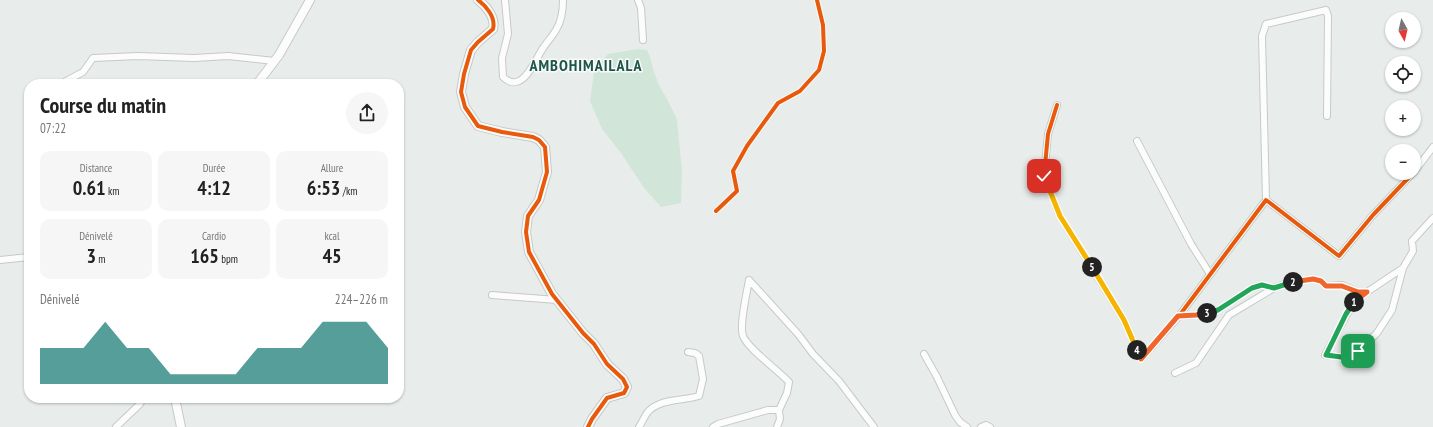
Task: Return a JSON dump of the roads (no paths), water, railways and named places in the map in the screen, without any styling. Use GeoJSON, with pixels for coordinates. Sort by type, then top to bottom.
{"type":"FeatureCollection","features":[{"type":"Feature","properties":{"kind":"street"},"geometry":{"type":"LineString","coordinates":[[261,79],[274,61],[310,0]]}},
{"type":"Feature","properties":{"kind":"street"},"geometry":{"type":"LineString","coordinates":[[478,0],[484,4],[488,10],[494,22],[494,26],[471,50],[464,74],[462,92],[465,107],[478,126],[533,137],[545,147],[547,172],[539,200],[528,216],[526,232],[529,252],[552,294],[583,333],[594,344],[607,364],[623,379],[627,387],[624,393],[607,398],[588,427]]}},
{"type":"Feature","properties":{"kind":"street"},"geometry":{"type":"LineString","coordinates":[[506,0],[508,34],[502,58],[502,77],[506,81],[514,83],[521,80],[532,67],[556,30],[563,8],[563,0]]}},
{"type":"Feature","properties":{"kind":"street"},"geometry":{"type":"LineString","coordinates":[[638,0],[643,40]]}},
{"type":"Feature","properties":{"kind":"street"},"geometry":{"type":"LineString","coordinates":[[1056,105],[1048,134],[1044,176],[1060,216],[1124,320],[1141,359],[1178,316],[1266,200],[1262,36],[1266,24],[1326,10],[1328,16],[1327,116]]}},
{"type":"Feature","properties":{"kind":"street"},"geometry":{"type":"LineString","coordinates":[[70,79],[84,72],[93,58],[138,56],[194,58],[228,56],[274,61]]}},
{"type":"Feature","properties":{"kind":"street"},"geometry":{"type":"LineString","coordinates":[[1137,141],[1191,244],[1210,274]]}},
{"type":"Feature","properties":{"kind":"street"},"geometry":{"type":"LineString","coordinates":[[1421,163],[1433,147]]}},
{"type":"Feature","properties":{"kind":"street"},"geometry":{"type":"LineString","coordinates":[[1266,200],[1339,256],[1373,215],[1406,180]]}},
{"type":"Feature","properties":{"kind":"street"},"geometry":{"type":"LineString","coordinates":[[1403,268],[1353,303],[1326,355],[1341,357],[1358,351],[1377,333],[1392,310],[1403,268],[1413,251],[1412,241],[1433,218]]}},
{"type":"Feature","properties":{"kind":"street"},"geometry":{"type":"LineString","coordinates":[[0,260],[24,258]]}},
{"type":"Feature","properties":{"kind":"street"},"geometry":{"type":"LineString","coordinates":[[1175,373],[1196,362],[1229,315],[1274,288],[1287,283],[1313,279],[1321,281],[1326,286],[1342,286],[1358,292],[1367,292]]}},
{"type":"Feature","properties":{"kind":"street"},"geometry":{"type":"LineString","coordinates":[[777,427],[780,419],[779,410],[787,393],[789,382],[756,352],[743,336],[742,327],[749,280],[838,381],[874,427]]}},
{"type":"Feature","properties":{"kind":"street"},"geometry":{"type":"LineString","coordinates":[[1178,316],[1196,315],[1218,310],[1252,288],[1262,285],[1274,288]]}},
{"type":"Feature","properties":{"kind":"street"},"geometry":{"type":"LineString","coordinates":[[492,295],[557,300]]}},
{"type":"Feature","properties":{"kind":"street"},"geometry":{"type":"LineString","coordinates":[[639,427],[648,412],[657,406],[666,402],[699,396],[703,379],[699,356],[695,353],[688,352]]}},
{"type":"Feature","properties":{"kind":"street"},"geometry":{"type":"LineString","coordinates":[[924,354],[955,415],[960,422],[967,427]]}},
{"type":"Feature","properties":{"kind":"street"},"geometry":{"type":"LineString","coordinates":[[116,427],[140,403]]}},
{"type":"Feature","properties":{"kind":"street"},"geometry":{"type":"LineString","coordinates":[[176,403],[181,427]]}},
{"type":"Feature","properties":{"kind":"street"},"geometry":{"type":"LineString","coordinates":[[713,427],[718,424],[756,413],[768,410],[779,410]]}},
{"type":"Feature","properties":{"kind":"street"},"geometry":{"type":"LineString","coordinates":[[981,427],[986,425],[990,427]]}},
{"type":"Feature","properties":{"kind":"district","name":"AMBOHIMAILALA"},"geometry":{"type":"Point","coordinates":[586,65]}}]}
